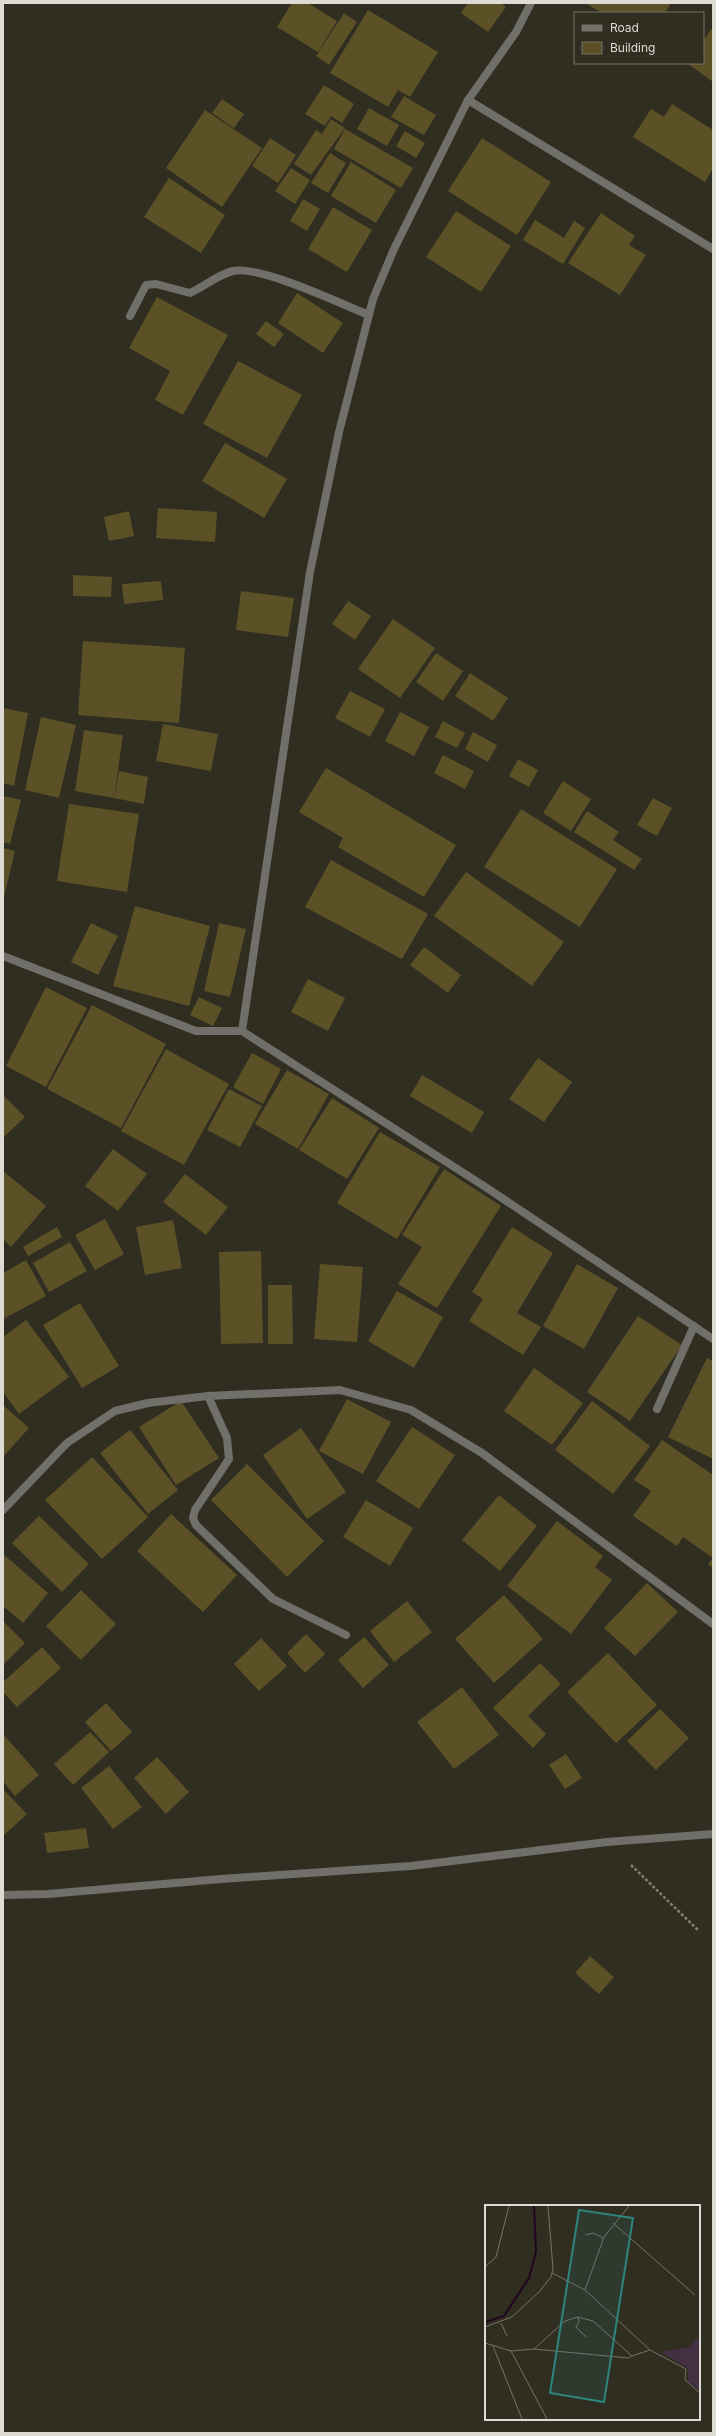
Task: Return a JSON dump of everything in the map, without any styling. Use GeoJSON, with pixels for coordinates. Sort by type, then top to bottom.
{"type":"FeatureCollection","features":[{"type":"Feature","properties":{"kind":"street"},"geometry":{"type":"LineString","coordinates":[[242,1031],[310,572],[339,432],[373,298],[394,249],[468,100],[516,32],[531,3]]}},
{"type":"Feature","properties":{"kind":"street"},"geometry":{"type":"LineString","coordinates":[[468,100],[713,249]]}},
{"type":"Feature","properties":{"kind":"street"},"geometry":{"type":"LineString","coordinates":[[130,316],[146,285],[156,284],[190,293],[219,276],[235,270],[276,277],[369,315]]}},
{"type":"Feature","properties":{"kind":"street"},"geometry":{"type":"LineString","coordinates":[[3,956],[196,1031],[242,1031],[487,1188],[713,1339]]}},
{"type":"Feature","properties":{"kind":"street"},"geometry":{"type":"LineString","coordinates":[[657,1409],[694,1326]]}},
{"type":"Feature","properties":{"kind":"street"},"geometry":{"type":"LineString","coordinates":[[3,1510],[67,1443],[115,1411],[148,1403],[208,1396],[340,1390],[411,1410],[482,1453],[713,1624]]}},
{"type":"Feature","properties":{"kind":"street"},"geometry":{"type":"LineString","coordinates":[[208,1396],[227,1438],[229,1459],[195,1510],[193,1518],[196,1525],[273,1599],[346,1635]]}},
{"type":"Feature","properties":{"kind":"street"},"geometry":{"type":"LineString","coordinates":[[3,1895],[48,1894],[221,1879],[411,1866],[607,1842],[713,1834]]}},
{"type":"Feature","properties":{"kind":"path"},"geometry":{"type":"LineString","coordinates":[[607,1842],[700,1931]]}},
{"type":"Feature","properties":{"kind":"building"},"geometry":{"type":"Polygon","coordinates":[[[292,3],[308,3],[337,21],[318,52],[277,27],[292,3]]]}},
{"type":"Feature","properties":{"kind":"building"},"geometry":{"type":"Polygon","coordinates":[[[468,3],[501,3],[506,7],[488,32],[461,13],[468,3]]]}},
{"type":"Feature","properties":{"kind":"building"},"geometry":{"type":"Polygon","coordinates":[[[585,3],[671,3],[666,12],[600,12],[585,3]]]}},
{"type":"Feature","properties":{"kind":"building"},"geometry":{"type":"Polygon","coordinates":[[[368,10],[438,52],[410,97],[398,90],[388,107],[330,73],[368,10]]]}},
{"type":"Feature","properties":{"kind":"building"},"geometry":{"type":"Polygon","coordinates":[[[344,13],[357,22],[329,65],[316,56],[344,13]]]}},
{"type":"Feature","properties":{"kind":"building"},"geometry":{"type":"Polygon","coordinates":[[[713,27],[713,82],[688,64],[704,64],[704,40],[713,27]]]}},
{"type":"Feature","properties":{"kind":"building"},"geometry":{"type":"Polygon","coordinates":[[[324,85],[354,104],[342,123],[331,116],[325,126],[305,114],[324,85]]]}},
{"type":"Feature","properties":{"kind":"building"},"geometry":{"type":"Polygon","coordinates":[[[404,96],[436,115],[424,135],[391,117],[404,96]]]}},
{"type":"Feature","properties":{"kind":"building"},"geometry":{"type":"Polygon","coordinates":[[[222,99],[244,114],[234,128],[212,113],[222,99]]]}},
{"type":"Feature","properties":{"kind":"building"},"geometry":{"type":"Polygon","coordinates":[[[672,104],[713,130],[713,168],[705,182],[633,137],[651,109],[664,117],[672,104]]]}},
{"type":"Feature","properties":{"kind":"building"},"geometry":{"type":"Polygon","coordinates":[[[369,108],[399,125],[387,146],[357,129],[369,108]]]}},
{"type":"Feature","properties":{"kind":"building"},"geometry":{"type":"Polygon","coordinates":[[[205,110],[262,148],[222,207],[166,168],[205,110]]]}},
{"type":"Feature","properties":{"kind":"building"},"geometry":{"type":"Polygon","coordinates":[[[331,119],[345,128],[311,175],[294,164],[316,130],[322,134],[331,119]]]}},
{"type":"Feature","properties":{"kind":"building"},"geometry":{"type":"Polygon","coordinates":[[[345,129],[413,168],[401,188],[334,149],[345,129]]]}},
{"type":"Feature","properties":{"kind":"building"},"geometry":{"type":"Polygon","coordinates":[[[405,131],[425,143],[416,158],[396,146],[405,131]]]}},
{"type":"Feature","properties":{"kind":"building"},"geometry":{"type":"Polygon","coordinates":[[[270,138],[296,155],[278,183],[252,166],[270,138]]]}},
{"type":"Feature","properties":{"kind":"building"},"geometry":{"type":"Polygon","coordinates":[[[482,138],[551,182],[517,235],[448,191],[482,138]]]}},
{"type":"Feature","properties":{"kind":"building"},"geometry":{"type":"Polygon","coordinates":[[[330,153],[346,163],[328,193],[311,183],[330,153]]]}},
{"type":"Feature","properties":{"kind":"building"},"geometry":{"type":"Polygon","coordinates":[[[351,162],[396,190],[376,223],[331,196],[351,162]]]}},
{"type":"Feature","properties":{"kind":"building"},"geometry":{"type":"Polygon","coordinates":[[[291,168],[310,180],[295,204],[275,191],[291,168]]]}},
{"type":"Feature","properties":{"kind":"building"},"geometry":{"type":"Polygon","coordinates":[[[169,178],[225,215],[201,253],[144,217],[169,178]]]}},
{"type":"Feature","properties":{"kind":"building"},"geometry":{"type":"Polygon","coordinates":[[[303,199],[320,209],[307,231],[290,221],[303,199]]]}},
{"type":"Feature","properties":{"kind":"building"},"geometry":{"type":"Polygon","coordinates":[[[333,207],[372,230],[347,272],[308,249],[333,207]]]}},
{"type":"Feature","properties":{"kind":"building"},"geometry":{"type":"Polygon","coordinates":[[[456,211],[511,246],[481,292],[426,257],[456,211]]]}},
{"type":"Feature","properties":{"kind":"building"},"geometry":{"type":"Polygon","coordinates":[[[601,213],[635,236],[629,245],[646,255],[620,295],[568,263],[601,213]]]}},
{"type":"Feature","properties":{"kind":"building"},"geometry":{"type":"Polygon","coordinates":[[[535,220],[564,238],[574,221],[585,228],[563,264],[523,240],[535,220]]]}},
{"type":"Feature","properties":{"kind":"building"},"geometry":{"type":"Polygon","coordinates":[[[297,293],[343,323],[323,353],[278,323],[297,293]]]}},
{"type":"Feature","properties":{"kind":"building"},"geometry":{"type":"Polygon","coordinates":[[[157,297],[228,335],[183,415],[155,400],[170,371],[129,348],[157,297]]]}},
{"type":"Feature","properties":{"kind":"building"},"geometry":{"type":"Polygon","coordinates":[[[266,321],[284,334],[274,347],[256,334],[266,321]]]}},
{"type":"Feature","properties":{"kind":"building"},"geometry":{"type":"Polygon","coordinates":[[[238,361],[302,395],[267,458],[203,424],[238,361]]]}},
{"type":"Feature","properties":{"kind":"building"},"geometry":{"type":"Polygon","coordinates":[[[225,443],[287,479],[264,518],[202,481],[225,443]]]}},
{"type":"Feature","properties":{"kind":"building"},"geometry":{"type":"Polygon","coordinates":[[[158,508],[217,512],[215,542],[156,538],[158,508]]]}},
{"type":"Feature","properties":{"kind":"building"},"geometry":{"type":"Polygon","coordinates":[[[129,511],[134,536],[109,541],[104,517],[129,511]]]}},
{"type":"Feature","properties":{"kind":"building"},"geometry":{"type":"Polygon","coordinates":[[[73,575],[112,577],[111,597],[73,596],[73,575]]]}},
{"type":"Feature","properties":{"kind":"building"},"geometry":{"type":"Polygon","coordinates":[[[161,581],[163,600],[124,604],[122,584],[161,581]]]}},
{"type":"Feature","properties":{"kind":"building"},"geometry":{"type":"Polygon","coordinates":[[[241,591],[294,598],[288,637],[236,630],[241,591]]]}},
{"type":"Feature","properties":{"kind":"building"},"geometry":{"type":"Polygon","coordinates":[[[348,601],[371,616],[355,640],[332,624],[348,601]]]}},
{"type":"Feature","properties":{"kind":"building"},"geometry":{"type":"Polygon","coordinates":[[[393,619],[435,648],[400,698],[358,669],[393,619]]]}},
{"type":"Feature","properties":{"kind":"building"},"geometry":{"type":"Polygon","coordinates":[[[83,641],[185,648],[179,723],[78,715],[83,641]]]}},
{"type":"Feature","properties":{"kind":"building"},"geometry":{"type":"Polygon","coordinates":[[[436,653],[463,671],[443,701],[416,682],[436,653]]]}},
{"type":"Feature","properties":{"kind":"building"},"geometry":{"type":"Polygon","coordinates":[[[470,673],[508,698],[493,721],[455,696],[470,673]]]}},
{"type":"Feature","properties":{"kind":"building"},"geometry":{"type":"Polygon","coordinates":[[[350,691],[385,709],[370,737],[335,718],[350,691]]]}},
{"type":"Feature","properties":{"kind":"building"},"geometry":{"type":"Polygon","coordinates":[[[3,708],[28,713],[14,786],[3,783],[3,708]]]}},
{"type":"Feature","properties":{"kind":"building"},"geometry":{"type":"Polygon","coordinates":[[[400,712],[429,727],[414,756],[385,741],[400,712]]]}},
{"type":"Feature","properties":{"kind":"building"},"geometry":{"type":"Polygon","coordinates":[[[41,717],[76,725],[59,798],[25,790],[41,717]]]}},
{"type":"Feature","properties":{"kind":"building"},"geometry":{"type":"Polygon","coordinates":[[[443,721],[465,733],[457,748],[435,737],[443,721]]]}},
{"type":"Feature","properties":{"kind":"building"},"geometry":{"type":"Polygon","coordinates":[[[163,724],[218,734],[211,771],[156,761],[163,724]]]}},
{"type":"Feature","properties":{"kind":"building"},"geometry":{"type":"Polygon","coordinates":[[[84,730],[123,735],[114,798],[75,791],[84,730]]]}},
{"type":"Feature","properties":{"kind":"building"},"geometry":{"type":"Polygon","coordinates":[[[473,732],[497,745],[488,762],[465,749],[473,732]]]}},
{"type":"Feature","properties":{"kind":"building"},"geometry":{"type":"Polygon","coordinates":[[[443,755],[474,771],[465,789],[434,773],[443,755]]]}},
{"type":"Feature","properties":{"kind":"building"},"geometry":{"type":"Polygon","coordinates":[[[518,759],[538,770],[529,787],[509,776],[518,759]]]}},
{"type":"Feature","properties":{"kind":"building"},"geometry":{"type":"Polygon","coordinates":[[[326,768],[456,845],[424,897],[338,847],[343,838],[299,812],[326,768]]]}},
{"type":"Feature","properties":{"kind":"building"},"geometry":{"type":"Polygon","coordinates":[[[119,771],[148,777],[144,804],[114,798],[119,771]]]}},
{"type":"Feature","properties":{"kind":"building"},"geometry":{"type":"Polygon","coordinates":[[[563,781],[591,799],[571,831],[543,813],[563,781]]]}},
{"type":"Feature","properties":{"kind":"building"},"geometry":{"type":"Polygon","coordinates":[[[3,796],[21,800],[10,844],[3,842],[3,796]]]}},
{"type":"Feature","properties":{"kind":"building"},"geometry":{"type":"Polygon","coordinates":[[[653,798],[672,808],[657,836],[637,825],[653,798]]]}},
{"type":"Feature","properties":{"kind":"building"},"geometry":{"type":"Polygon","coordinates":[[[69,804],[139,814],[127,892],[57,881],[69,804]]]}},
{"type":"Feature","properties":{"kind":"building"},"geometry":{"type":"Polygon","coordinates":[[[521,809],[617,869],[580,927],[484,867],[521,809]]]}},
{"type":"Feature","properties":{"kind":"building"},"geometry":{"type":"Polygon","coordinates":[[[587,811],[619,832],[613,840],[642,859],[634,870],[574,832],[587,811]]]}},
{"type":"Feature","properties":{"kind":"building"},"geometry":{"type":"Polygon","coordinates":[[[3,848],[15,851],[4,897],[3,897],[3,848]]]}},
{"type":"Feature","properties":{"kind":"building"},"geometry":{"type":"Polygon","coordinates":[[[331,860],[428,914],[402,959],[305,907],[331,860]]]}},
{"type":"Feature","properties":{"kind":"building"},"geometry":{"type":"Polygon","coordinates":[[[466,872],[564,942],[532,986],[434,916],[466,872]]]}},
{"type":"Feature","properties":{"kind":"building"},"geometry":{"type":"Polygon","coordinates":[[[135,906],[210,926],[189,1006],[113,986],[135,906]]]}},
{"type":"Feature","properties":{"kind":"building"},"geometry":{"type":"Polygon","coordinates":[[[91,923],[118,936],[98,975],[71,962],[91,923]]]}},
{"type":"Feature","properties":{"kind":"building"},"geometry":{"type":"Polygon","coordinates":[[[219,923],[246,929],[230,997],[204,991],[219,923]]]}},
{"type":"Feature","properties":{"kind":"building"},"geometry":{"type":"Polygon","coordinates":[[[424,947],[461,975],[448,993],[410,965],[424,947]]]}},
{"type":"Feature","properties":{"kind":"building"},"geometry":{"type":"Polygon","coordinates":[[[308,979],[345,998],[328,1031],[291,1012],[308,979]]]}},
{"type":"Feature","properties":{"kind":"building"},"geometry":{"type":"Polygon","coordinates":[[[46,987],[87,1008],[46,1087],[6,1066],[46,987]]]}},
{"type":"Feature","properties":{"kind":"building"},"geometry":{"type":"Polygon","coordinates":[[[199,997],[222,1008],[213,1026],[190,1015],[199,997]]]}},
{"type":"Feature","properties":{"kind":"building"},"geometry":{"type":"Polygon","coordinates":[[[92,1005],[166,1044],[121,1128],[47,1089],[92,1005]]]}},
{"type":"Feature","properties":{"kind":"building"},"geometry":{"type":"Polygon","coordinates":[[[166,1049],[229,1084],[184,1165],[121,1131],[166,1049]]]}},
{"type":"Feature","properties":{"kind":"building"},"geometry":{"type":"Polygon","coordinates":[[[252,1053],[281,1069],[263,1104],[233,1087],[252,1053]]]}},
{"type":"Feature","properties":{"kind":"building"},"geometry":{"type":"Polygon","coordinates":[[[538,1058],[572,1082],[544,1122],[509,1099],[538,1058]]]}},
{"type":"Feature","properties":{"kind":"building"},"geometry":{"type":"Polygon","coordinates":[[[287,1070],[329,1094],[298,1149],[255,1124],[287,1070]]]}},
{"type":"Feature","properties":{"kind":"building"},"geometry":{"type":"Polygon","coordinates":[[[422,1075],[484,1112],[472,1133],[410,1096],[422,1075]]]}},
{"type":"Feature","properties":{"kind":"building"},"geometry":{"type":"Polygon","coordinates":[[[229,1089],[262,1106],[240,1147],[207,1130],[229,1089]]]}},
{"type":"Feature","properties":{"kind":"building"},"geometry":{"type":"Polygon","coordinates":[[[3,1095],[25,1117],[4,1137],[3,1135],[3,1095]]]}},
{"type":"Feature","properties":{"kind":"building"},"geometry":{"type":"Polygon","coordinates":[[[332,1098],[379,1128],[347,1179],[299,1150],[332,1098]]]}},
{"type":"Feature","properties":{"kind":"building"},"geometry":{"type":"Polygon","coordinates":[[[380,1132],[440,1167],[397,1239],[337,1203],[380,1132]]]}},
{"type":"Feature","properties":{"kind":"building"},"geometry":{"type":"Polygon","coordinates":[[[113,1149],[147,1174],[118,1211],[85,1186],[113,1149]]]}},
{"type":"Feature","properties":{"kind":"building"},"geometry":{"type":"Polygon","coordinates":[[[444,1169],[501,1206],[437,1308],[398,1284],[422,1247],[402,1235],[444,1169]]]}},
{"type":"Feature","properties":{"kind":"building"},"geometry":{"type":"Polygon","coordinates":[[[3,1171],[46,1206],[11,1247],[3,1239],[3,1171]]]}},
{"type":"Feature","properties":{"kind":"building"},"geometry":{"type":"Polygon","coordinates":[[[185,1174],[228,1207],[206,1235],[163,1202],[185,1174]]]}},
{"type":"Feature","properties":{"kind":"building"},"geometry":{"type":"Polygon","coordinates":[[[105,1219],[124,1254],[95,1270],[75,1235],[105,1219]]]}},
{"type":"Feature","properties":{"kind":"building"},"geometry":{"type":"Polygon","coordinates":[[[173,1220],[182,1268],[145,1275],[136,1227],[173,1220]]]}},
{"type":"Feature","properties":{"kind":"building"},"geometry":{"type":"Polygon","coordinates":[[[57,1227],[62,1237],[28,1256],[23,1247],[57,1227]]]}},
{"type":"Feature","properties":{"kind":"building"},"geometry":{"type":"Polygon","coordinates":[[[512,1227],[553,1253],[517,1313],[541,1327],[523,1355],[469,1321],[483,1299],[472,1292],[512,1227]]]}},
{"type":"Feature","properties":{"kind":"building"},"geometry":{"type":"Polygon","coordinates":[[[70,1242],[87,1271],[49,1292],[33,1263],[70,1242]]]}},
{"type":"Feature","properties":{"kind":"building"},"geometry":{"type":"Polygon","coordinates":[[[261,1251],[263,1343],[221,1344],[219,1252],[261,1251]]]}},
{"type":"Feature","properties":{"kind":"building"},"geometry":{"type":"Polygon","coordinates":[[[26,1260],[46,1296],[3,1319],[3,1273],[26,1260]]]}},
{"type":"Feature","properties":{"kind":"building"},"geometry":{"type":"Polygon","coordinates":[[[320,1264],[363,1267],[357,1342],[314,1339],[320,1264]]]}},
{"type":"Feature","properties":{"kind":"building"},"geometry":{"type":"Polygon","coordinates":[[[577,1264],[618,1288],[584,1349],[543,1326],[577,1264]]]}},
{"type":"Feature","properties":{"kind":"building"},"geometry":{"type":"Polygon","coordinates":[[[268,1285],[292,1285],[293,1344],[268,1344],[268,1285]]]}},
{"type":"Feature","properties":{"kind":"building"},"geometry":{"type":"Polygon","coordinates":[[[397,1291],[443,1317],[414,1368],[368,1341],[397,1291]]]}},
{"type":"Feature","properties":{"kind":"building"},"geometry":{"type":"Polygon","coordinates":[[[80,1303],[119,1366],[82,1388],[43,1325],[80,1303]]]}},
{"type":"Feature","properties":{"kind":"building"},"geometry":{"type":"Polygon","coordinates":[[[638,1316],[682,1345],[630,1421],[587,1392],[638,1316]]]}},
{"type":"Feature","properties":{"kind":"building"},"geometry":{"type":"Polygon","coordinates":[[[26,1320],[69,1377],[19,1414],[3,1392],[3,1337],[26,1320]]]}},
{"type":"Feature","properties":{"kind":"building"},"geometry":{"type":"Polygon","coordinates":[[[707,1358],[713,1361],[713,1459],[668,1437],[707,1358]]]}},
{"type":"Feature","properties":{"kind":"building"},"geometry":{"type":"Polygon","coordinates":[[[534,1368],[583,1403],[552,1445],[504,1411],[534,1368]]]}},
{"type":"Feature","properties":{"kind":"building"},"geometry":{"type":"Polygon","coordinates":[[[347,1399],[391,1422],[363,1474],[319,1451],[347,1399]]]}},
{"type":"Feature","properties":{"kind":"building"},"geometry":{"type":"Polygon","coordinates":[[[181,1401],[219,1458],[176,1485],[139,1427],[181,1401]]]}},
{"type":"Feature","properties":{"kind":"building"},"geometry":{"type":"Polygon","coordinates":[[[592,1401],[650,1446],[613,1494],[555,1450],[592,1401]]]}},
{"type":"Feature","properties":{"kind":"building"},"geometry":{"type":"Polygon","coordinates":[[[3,1405],[29,1428],[3,1457],[3,1405]]]}},
{"type":"Feature","properties":{"kind":"building"},"geometry":{"type":"Polygon","coordinates":[[[412,1427],[455,1455],[419,1509],[376,1481],[412,1427]]]}},
{"type":"Feature","properties":{"kind":"building"},"geometry":{"type":"Polygon","coordinates":[[[301,1428],[346,1492],[307,1519],[263,1455],[301,1428]]]}},
{"type":"Feature","properties":{"kind":"building"},"geometry":{"type":"Polygon","coordinates":[[[130,1430],[178,1490],[148,1514],[100,1453],[130,1430]]]}},
{"type":"Feature","properties":{"kind":"building"},"geometry":{"type":"Polygon","coordinates":[[[662,1440],[713,1475],[713,1558],[683,1537],[677,1546],[633,1516],[651,1491],[634,1480],[662,1440]]]}},
{"type":"Feature","properties":{"kind":"building"},"geometry":{"type":"Polygon","coordinates":[[[92,1457],[148,1517],[102,1559],[45,1500],[92,1457]]]}},
{"type":"Feature","properties":{"kind":"building"},"geometry":{"type":"Polygon","coordinates":[[[247,1464],[324,1541],[287,1577],[211,1500],[247,1464]]]}},
{"type":"Feature","properties":{"kind":"building"},"geometry":{"type":"Polygon","coordinates":[[[499,1495],[537,1526],[500,1571],[462,1540],[499,1495]]]}},
{"type":"Feature","properties":{"kind":"building"},"geometry":{"type":"Polygon","coordinates":[[[366,1500],[413,1528],[390,1566],[343,1537],[366,1500]]]}},
{"type":"Feature","properties":{"kind":"building"},"geometry":{"type":"Polygon","coordinates":[[[171,1514],[237,1575],[203,1612],[137,1551],[171,1514]]]}},
{"type":"Feature","properties":{"kind":"building"},"geometry":{"type":"Polygon","coordinates":[[[39,1516],[89,1564],[62,1592],[12,1543],[39,1516]]]}},
{"type":"Feature","properties":{"kind":"building"},"geometry":{"type":"Polygon","coordinates":[[[557,1521],[603,1556],[595,1567],[612,1580],[571,1634],[507,1586],[557,1521]]]}},
{"type":"Feature","properties":{"kind":"building"},"geometry":{"type":"Polygon","coordinates":[[[3,1554],[48,1593],[23,1623],[3,1606],[3,1554]]]}},
{"type":"Feature","properties":{"kind":"building"},"geometry":{"type":"Polygon","coordinates":[[[713,1558],[713,1568],[708,1564],[713,1558]]]}},
{"type":"Feature","properties":{"kind":"building"},"geometry":{"type":"Polygon","coordinates":[[[647,1583],[678,1612],[635,1656],[604,1628],[647,1583]]]}},
{"type":"Feature","properties":{"kind":"building"},"geometry":{"type":"Polygon","coordinates":[[[81,1590],[116,1624],[81,1660],[46,1626],[81,1590]]]}},
{"type":"Feature","properties":{"kind":"building"},"geometry":{"type":"Polygon","coordinates":[[[504,1595],[543,1639],[494,1683],[455,1639],[504,1595]]]}},
{"type":"Feature","properties":{"kind":"building"},"geometry":{"type":"Polygon","coordinates":[[[407,1601],[432,1632],[394,1662],[370,1631],[407,1601]]]}},
{"type":"Feature","properties":{"kind":"building"},"geometry":{"type":"Polygon","coordinates":[[[3,1621],[25,1643],[3,1665],[3,1621]]]}},
{"type":"Feature","properties":{"kind":"building"},"geometry":{"type":"Polygon","coordinates":[[[306,1634],[325,1654],[305,1673],[287,1653],[306,1634]]]}},
{"type":"Feature","properties":{"kind":"building"},"geometry":{"type":"Polygon","coordinates":[[[364,1637],[389,1665],[363,1688],[338,1660],[364,1637]]]}},
{"type":"Feature","properties":{"kind":"building"},"geometry":{"type":"Polygon","coordinates":[[[261,1638],[287,1666],[259,1691],[234,1664],[261,1638]]]}},
{"type":"Feature","properties":{"kind":"building"},"geometry":{"type":"Polygon","coordinates":[[[42,1647],[61,1668],[17,1707],[3,1692],[3,1682],[42,1647]]]}},
{"type":"Feature","properties":{"kind":"building"},"geometry":{"type":"Polygon","coordinates":[[[608,1653],[657,1705],[616,1743],[567,1692],[608,1653]]]}},
{"type":"Feature","properties":{"kind":"building"},"geometry":{"type":"Polygon","coordinates":[[[540,1663],[561,1684],[528,1716],[546,1734],[533,1748],[493,1708],[540,1663]]]}},
{"type":"Feature","properties":{"kind":"building"},"geometry":{"type":"Polygon","coordinates":[[[462,1687],[499,1735],[454,1769],[417,1722],[462,1687]]]}},
{"type":"Feature","properties":{"kind":"building"},"geometry":{"type":"Polygon","coordinates":[[[106,1703],[132,1732],[111,1751],[85,1722],[106,1703]]]}},
{"type":"Feature","properties":{"kind":"building"},"geometry":{"type":"Polygon","coordinates":[[[660,1709],[689,1738],[656,1770],[627,1741],[660,1709]]]}},
{"type":"Feature","properties":{"kind":"building"},"geometry":{"type":"Polygon","coordinates":[[[90,1732],[109,1752],[73,1785],[54,1764],[90,1732]]]}},
{"type":"Feature","properties":{"kind":"building"},"geometry":{"type":"Polygon","coordinates":[[[3,1734],[39,1775],[15,1796],[3,1781],[3,1734]]]}},
{"type":"Feature","properties":{"kind":"building"},"geometry":{"type":"Polygon","coordinates":[[[566,1754],[582,1778],[565,1789],[549,1765],[566,1754]]]}},
{"type":"Feature","properties":{"kind":"building"},"geometry":{"type":"Polygon","coordinates":[[[157,1757],[189,1792],[166,1814],[134,1778],[157,1757]]]}},
{"type":"Feature","properties":{"kind":"building"},"geometry":{"type":"Polygon","coordinates":[[[109,1766],[142,1807],[113,1829],[81,1788],[109,1766]]]}},
{"type":"Feature","properties":{"kind":"building"},"geometry":{"type":"Polygon","coordinates":[[[3,1789],[27,1814],[3,1836],[3,1789]]]}},
{"type":"Feature","properties":{"kind":"building"},"geometry":{"type":"Polygon","coordinates":[[[86,1828],[89,1848],[47,1853],[44,1833],[86,1828]]]}},
{"type":"Feature","properties":{"kind":"building"},"geometry":{"type":"Polygon","coordinates":[[[590,1956],[614,1977],[599,1994],[575,1973],[590,1956]]]}}]}
